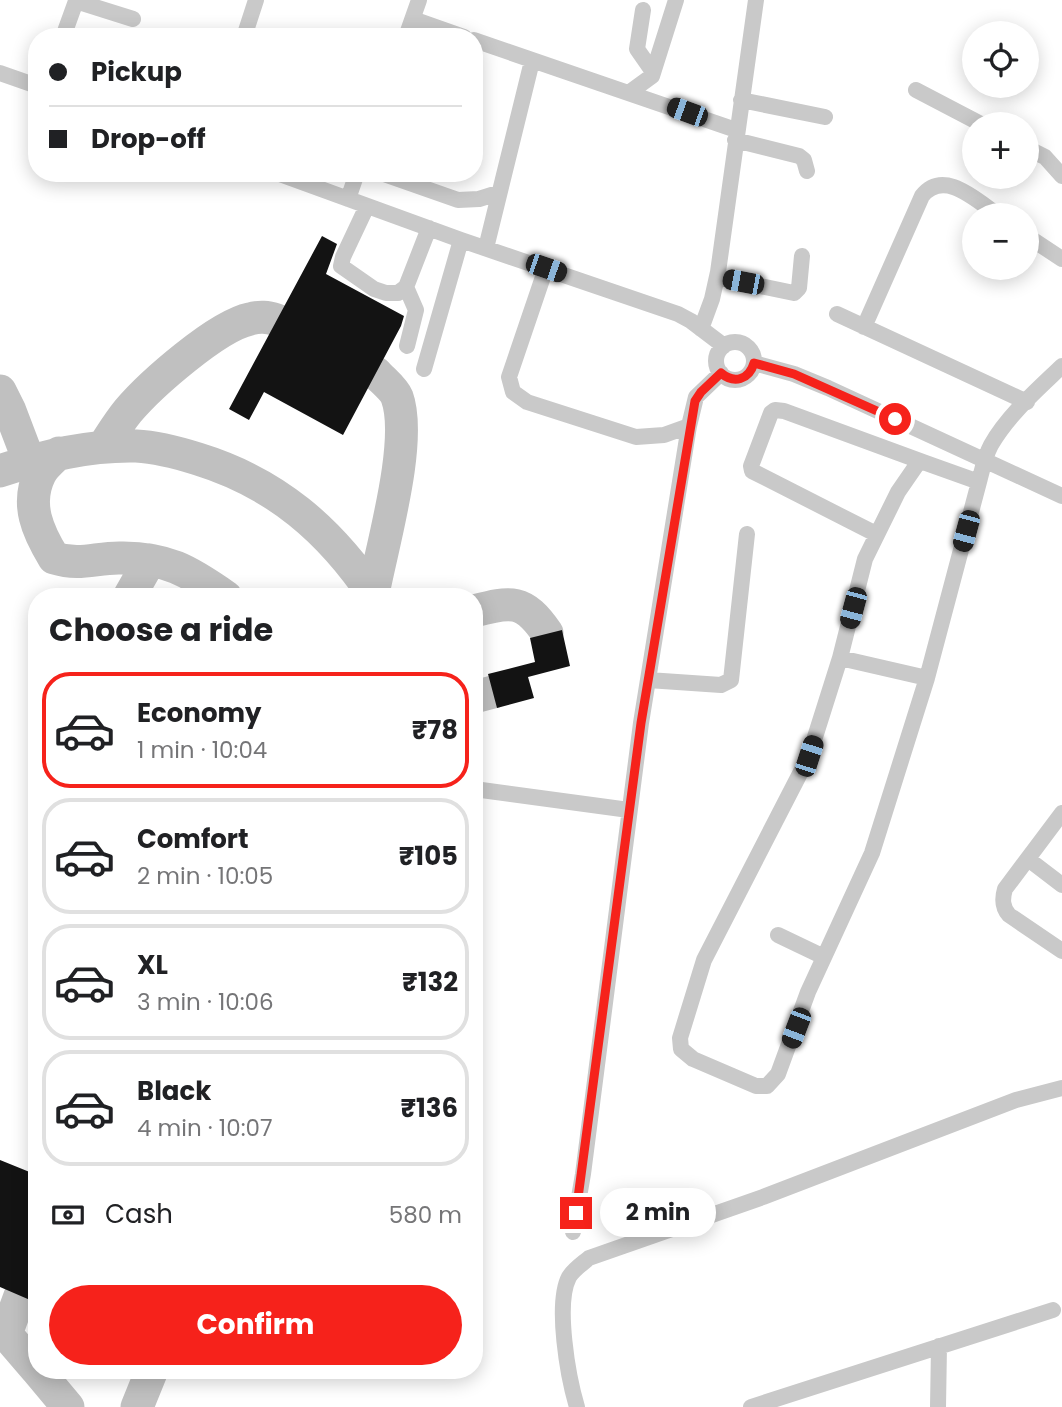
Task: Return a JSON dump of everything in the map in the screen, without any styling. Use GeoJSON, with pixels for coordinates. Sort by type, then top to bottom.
{"type":"FeatureCollection","features":[{"type":"Feature","properties":{"kind":"street"},"geometry":{"type":"LineString","coordinates":[[247,28],[256,0]]}},
{"type":"Feature","properties":{"kind":"street"},"geometry":{"type":"LineString","coordinates":[[410,28],[419,0]]}},
{"type":"Feature","properties":{"kind":"street"},"geometry":{"type":"LineString","coordinates":[[630,92],[652,74],[676,0]]}},
{"type":"Feature","properties":{"kind":"street"},"geometry":{"type":"LineString","coordinates":[[701,329],[717,277],[756,0]]}},
{"type":"Feature","properties":{"kind":"street"},"geometry":{"type":"LineString","coordinates":[[66,28],[76,1],[134,19]]}},
{"type":"Feature","properties":{"kind":"street"},"geometry":{"type":"LineString","coordinates":[[643,10],[637,49],[652,74],[662,103]]}},
{"type":"Feature","properties":{"kind":"street"},"geometry":{"type":"LineString","coordinates":[[413,19],[438,28]]}},
{"type":"Feature","properties":{"kind":"street"},"geometry":{"type":"LineString","coordinates":[[483,43],[662,103],[736,135],[799,156],[804,160],[807,171]]}},
{"type":"Feature","properties":{"kind":"street"},"geometry":{"type":"LineString","coordinates":[[486,248],[532,61]]}},
{"type":"Feature","properties":{"kind":"street"},"geometry":{"type":"LineString","coordinates":[[0,73],[28,83]]}},
{"type":"Feature","properties":{"kind":"street"},"geometry":{"type":"LineString","coordinates":[[916,90],[962,114]]}},
{"type":"Feature","properties":{"kind":"street"},"geometry":{"type":"LineString","coordinates":[[741,100],[825,117]]}},
{"type":"Feature","properties":{"kind":"street"},"geometry":{"type":"LineString","coordinates":[[1039,154],[1062,176]]}},
{"type":"Feature","properties":{"kind":"street"},"geometry":{"type":"LineString","coordinates":[[302,182],[678,314],[724,346]]}},
{"type":"Feature","properties":{"kind":"street"},"geometry":{"type":"LineString","coordinates":[[348,199],[354,182]]}},
{"type":"Feature","properties":{"kind":"street"},"geometry":{"type":"LineString","coordinates":[[406,182],[457,200],[479,199],[498,193]]}},
{"type":"Feature","properties":{"kind":"street"},"geometry":{"type":"LineString","coordinates":[[864,327],[927,190],[940,185],[958,188],[980,203]]}},
{"type":"Feature","properties":{"kind":"street"},"geometry":{"type":"LineString","coordinates":[[367,206],[341,266],[374,289],[398,293],[406,286],[429,228]]}},
{"type":"Feature","properties":{"kind":"street"},"geometry":{"type":"LineString","coordinates":[[424,369],[461,240]]}},
{"type":"Feature","properties":{"kind":"street"},"geometry":{"type":"LineString","coordinates":[[1039,244],[1062,259]]}},
{"type":"Feature","properties":{"kind":"street"},"geometry":{"type":"LineString","coordinates":[[717,277],[794,293],[799,288],[802,256]]}},
{"type":"Feature","properties":{"kind":"street"},"geometry":{"type":"LineString","coordinates":[[546,268],[509,377],[513,392],[527,402],[636,437],[664,435],[689,426]]}},
{"type":"Feature","properties":{"kind":"street"},"geometry":{"type":"LineString","coordinates":[[406,286],[416,310],[407,346]]}},
{"type":"Feature","properties":{"kind":"street"},"geometry":{"type":"LineString","coordinates":[[837,314],[1027,402]]}},
{"type":"Feature","properties":{"kind":"street"},"geometry":{"type":"LineString","coordinates":[[730,343],[745,345],[750,349],[754,363],[747,376],[741,379],[726,378],[721,373],[717,359],[724,346],[730,343]]}},
{"type":"Feature","properties":{"kind":"street"},"geometry":{"type":"LineString","coordinates":[[754,363],[794,374],[828,388],[1062,496]]}},
{"type":"Feature","properties":{"kind":"street"},"geometry":{"type":"LineString","coordinates":[[923,462],[915,466],[876,534],[865,559],[840,658],[809,756],[704,960],[680,1038],[681,1049],[693,1059],[756,1086],[762,1087],[773,1082],[778,1074],[808,992],[872,852],[927,678],[991,445],[1005,425],[1062,366]]}},
{"type":"Feature","properties":{"kind":"street"},"geometry":{"type":"LineString","coordinates":[[573,1232],[583,1174],[629,810],[689,426],[696,397],[721,373]]}},
{"type":"Feature","properties":{"kind":"street"},"geometry":{"type":"LineString","coordinates":[[876,534],[752,471],[751,466],[771,413],[775,410],[785,411],[979,482]]}},
{"type":"Feature","properties":{"kind":"street"},"geometry":{"type":"LineString","coordinates":[[648,680],[721,685],[729,682],[733,674],[747,534]]}},
{"type":"Feature","properties":{"kind":"street"},"geometry":{"type":"LineString","coordinates":[[840,658],[927,678]]}},
{"type":"Feature","properties":{"kind":"street"},"geometry":{"type":"LineString","coordinates":[[483,790],[629,810]]}},
{"type":"Feature","properties":{"kind":"street"},"geometry":{"type":"LineString","coordinates":[[1062,813],[1005,889],[1002,898],[1004,910],[1062,951]]}},
{"type":"Feature","properties":{"kind":"street"},"geometry":{"type":"LineString","coordinates":[[1028,859],[1062,885]]}},
{"type":"Feature","properties":{"kind":"street"},"geometry":{"type":"LineString","coordinates":[[778,934],[824,957]]}},
{"type":"Feature","properties":{"kind":"street"},"geometry":{"type":"LineString","coordinates":[[577,1407],[563,1330],[564,1297],[570,1275],[589,1258],[763,1197],[1016,1100],[1062,1088]]}},
{"type":"Feature","properties":{"kind":"street"},"geometry":{"type":"LineString","coordinates":[[751,1407],[1053,1310]]}},
{"type":"Feature","properties":{"kind":"street"},"geometry":{"type":"LineString","coordinates":[[938,1407],[939,1346]]}},
{"type":"Feature","properties":{"kind":"building"},"geometry":{"type":"Polygon","coordinates":[[[322,236],[337,244],[326,274],[404,316],[343,435],[264,392],[249,420],[229,409],[322,236]]]}},
{"type":"Feature","properties":{"kind":"building"},"geometry":{"type":"Polygon","coordinates":[[[562,630],[570,666],[528,677],[534,698],[497,708],[488,674],[535,662],[530,638],[562,630]]]}},
{"type":"Feature","properties":{"kind":"building"},"geometry":{"type":"Polygon","coordinates":[[[0,1160],[28,1171],[28,1299],[0,1287],[0,1160]]]}},
{"type":"Feature","properties":{"kind":"taxiway"},"geometry":{"type":"LineString","coordinates":[[103,447],[138,400],[203,344],[236,324],[250,319],[264,317],[277,320]]}},
{"type":"Feature","properties":{"kind":"taxiway"},"geometry":{"type":"LineString","coordinates":[[374,588],[394,494],[401,440],[401,416],[397,397],[376,373]]}},
{"type":"Feature","properties":{"kind":"taxiway"},"geometry":{"type":"LineString","coordinates":[[0,391],[29,461]]}},
{"type":"Feature","properties":{"kind":"taxiway"},"geometry":{"type":"LineString","coordinates":[[0,471],[66,452],[101,447],[136,446],[198,459],[252,481],[299,512],[320,530],[369,588]]}},
{"type":"Feature","properties":{"kind":"taxiway"},"geometry":{"type":"LineString","coordinates":[[59,453],[42,471],[34,496],[35,518],[54,558],[80,562],[110,558],[150,560],[176,567],[212,588]]}},
{"type":"Feature","properties":{"kind":"taxiway"},"geometry":{"type":"LineString","coordinates":[[134,588],[150,560]]}},
{"type":"Feature","properties":{"kind":"taxiway"},"geometry":{"type":"LineString","coordinates":[[483,609],[498,605],[524,608],[547,633]]}},
{"type":"Feature","properties":{"kind":"taxiway"},"geometry":{"type":"LineString","coordinates":[[483,695],[493,692]]}},
{"type":"Feature","properties":{"kind":"taxiway"},"geometry":{"type":"LineString","coordinates":[[20,1296],[6,1334],[28,1360]]}},
{"type":"Feature","properties":{"kind":"taxiway"},"geometry":{"type":"LineString","coordinates":[[45,1379],[68,1407]]}},
{"type":"Feature","properties":{"kind":"taxiway"},"geometry":{"type":"LineString","coordinates":[[137,1407],[148,1379]]}},
{"type":"Feature","properties":{"kind":"route"},"geometry":{"type":"LineString","coordinates":[[576,1213],[641,723],[696,397],[721,373],[726,378],[741,379],[752,370],[754,363],[794,374],[895,419]]}}]}
